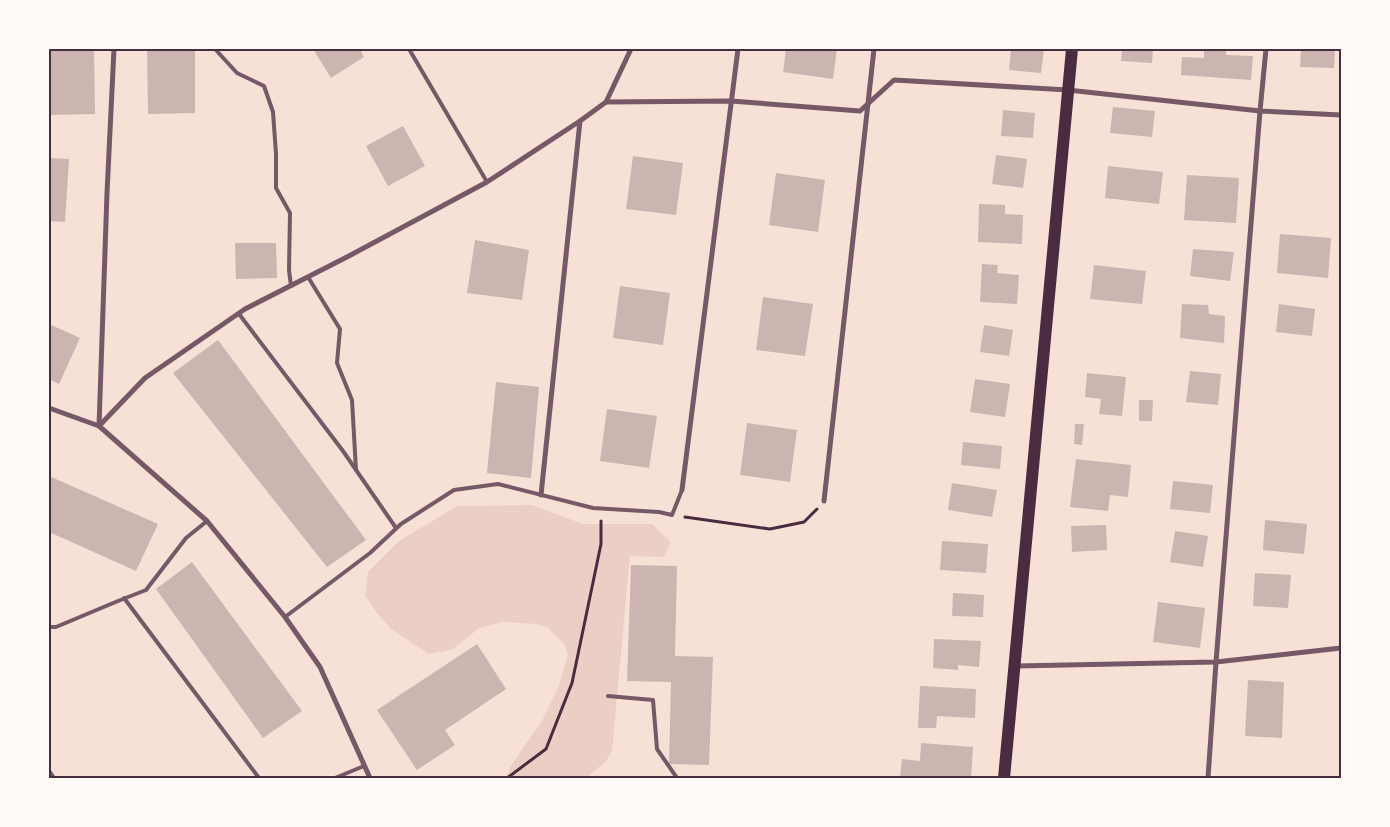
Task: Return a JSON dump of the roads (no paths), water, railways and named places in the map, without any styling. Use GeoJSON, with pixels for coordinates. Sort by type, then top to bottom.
{"type":"FeatureCollection","features":[{"type":"Feature","properties":{"kind":"main road"},"geometry":{"type":"LineString","coordinates":[[1004,778],[1072,49]]}},
{"type":"Feature","properties":{"kind":"street"},"geometry":{"type":"LineString","coordinates":[[99,426],[114,49]]}},
{"type":"Feature","properties":{"kind":"street"},"geometry":{"type":"LineString","coordinates":[[99,426],[145,378],[245,309],[487,182],[580,121],[606,102],[631,49]]}},
{"type":"Feature","properties":{"kind":"street"},"geometry":{"type":"LineString","coordinates":[[682,490],[738,49]]}},
{"type":"Feature","properties":{"kind":"street"},"geometry":{"type":"LineString","coordinates":[[824,501],[874,49]]}},
{"type":"Feature","properties":{"kind":"street"},"geometry":{"type":"LineString","coordinates":[[1208,778],[1266,49]]}},
{"type":"Feature","properties":{"kind":"street"},"geometry":{"type":"LineString","coordinates":[[606,102],[731,101],[860,111],[894,80],[1068,90],[1260,111],[1341,115]]}},
{"type":"Feature","properties":{"kind":"street"},"geometry":{"type":"LineString","coordinates":[[542,495],[580,121]]}},
{"type":"Feature","properties":{"kind":"street"},"geometry":{"type":"LineString","coordinates":[[49,408],[99,426],[207,521],[286,617],[320,667],[370,778]]}},
{"type":"Feature","properties":{"kind":"street"},"geometry":{"type":"LineString","coordinates":[[1015,666],[1216,662],[1341,648]]}},
{"type":"Feature","properties":{"kind":"lane"},"geometry":{"type":"LineString","coordinates":[[215,49],[237,73],[264,86],[273,112],[276,188],[290,213],[289,270],[291,286]]}},
{"type":"Feature","properties":{"kind":"lane"},"geometry":{"type":"LineString","coordinates":[[409,49],[487,182]]}},
{"type":"Feature","properties":{"kind":"lane"},"geometry":{"type":"LineString","coordinates":[[308,277],[340,329],[337,363],[352,400],[356,470]]}},
{"type":"Feature","properties":{"kind":"lane"},"geometry":{"type":"LineString","coordinates":[[239,314],[356,470],[396,528]]}},
{"type":"Feature","properties":{"kind":"lane"},"geometry":{"type":"LineString","coordinates":[[286,617],[370,553],[396,528],[454,490],[498,484],[593,508],[659,512],[672,515],[682,490]]}},
{"type":"Feature","properties":{"kind":"lane"},"geometry":{"type":"LineString","coordinates":[[49,627],[56,627],[146,590],[186,538],[207,521]]}},
{"type":"Feature","properties":{"kind":"lane"},"geometry":{"type":"LineString","coordinates":[[124,598],[259,778]]}},
{"type":"Feature","properties":{"kind":"lane"},"geometry":{"type":"LineString","coordinates":[[608,696],[654,700],[656,749],[677,778]]}},
{"type":"Feature","properties":{"kind":"lane"},"geometry":{"type":"LineString","coordinates":[[335,778],[364,766]]}},
{"type":"Feature","properties":{"kind":"lane"},"geometry":{"type":"LineString","coordinates":[[49,771],[54,778]]}}]}
